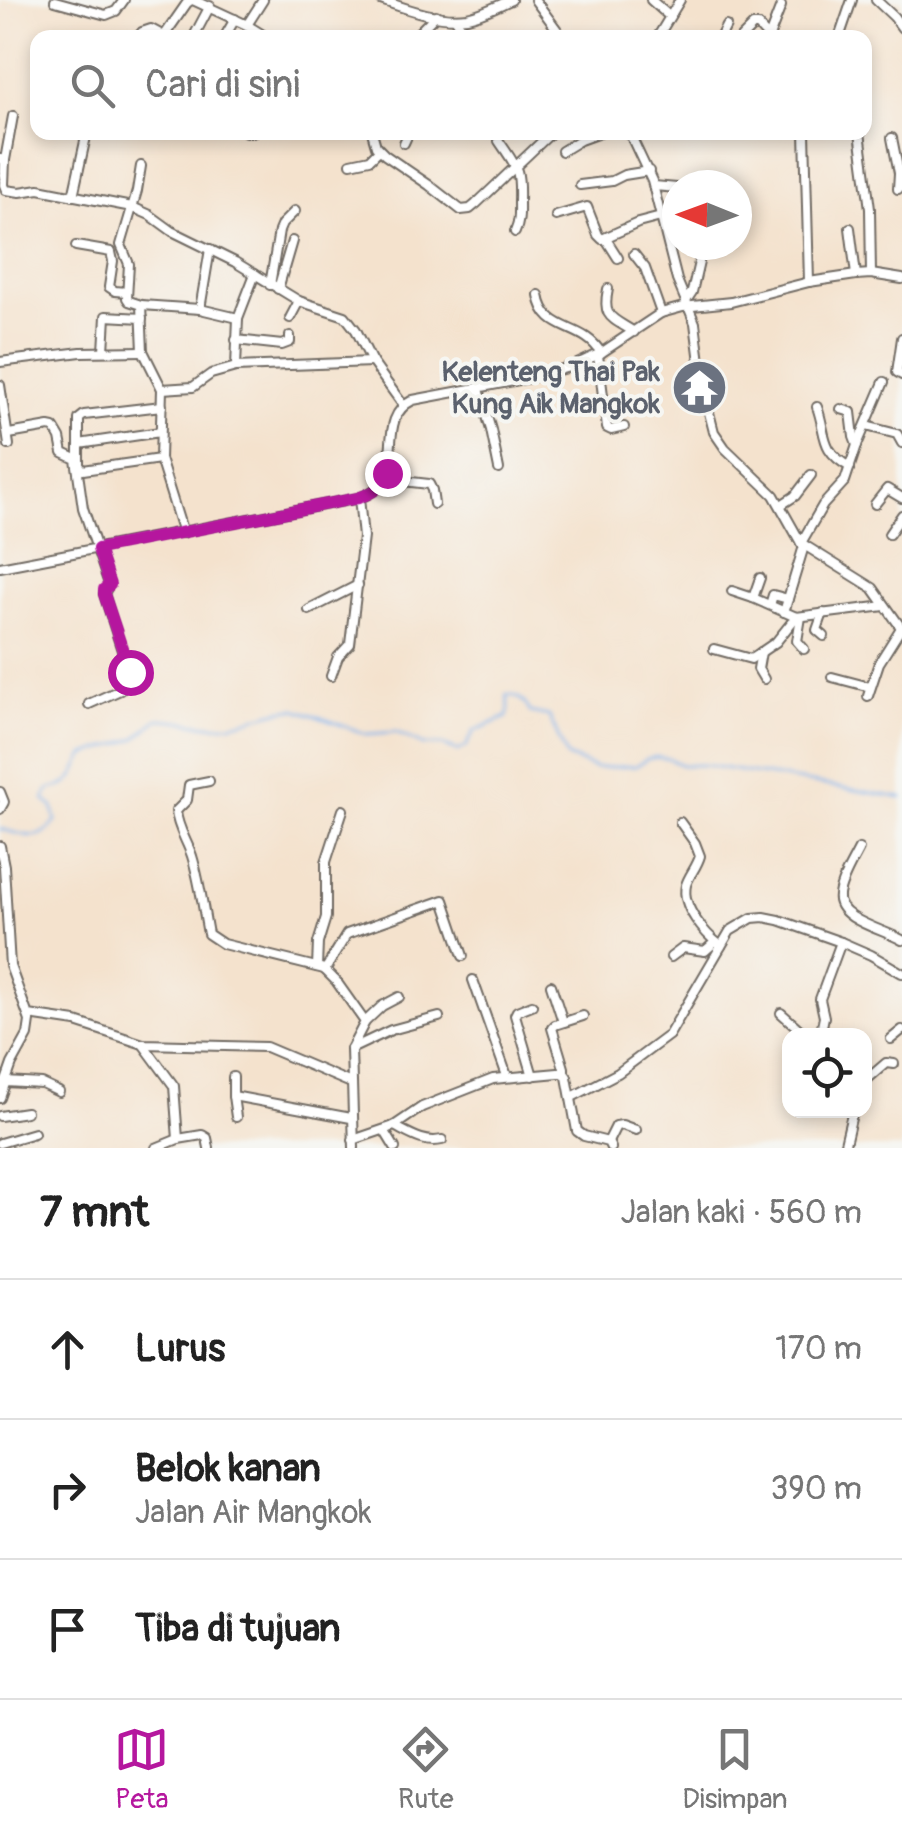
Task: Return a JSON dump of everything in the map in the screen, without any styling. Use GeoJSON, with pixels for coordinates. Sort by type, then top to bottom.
{"type":"FeatureCollection","features":[{"type":"Feature","properties":{"kind":"street"},"geometry":{"type":"LineString","coordinates":[[55,0],[106,15],[116,12],[124,0]]}},
{"type":"Feature","properties":{"kind":"street"},"geometry":{"type":"LineString","coordinates":[[169,30],[192,0],[251,30]]}},
{"type":"Feature","properties":{"kind":"street"},"geometry":{"type":"LineString","coordinates":[[247,25],[263,0]]}},
{"type":"Feature","properties":{"kind":"street"},"geometry":{"type":"LineString","coordinates":[[382,0],[455,18],[511,0]]}},
{"type":"Feature","properties":{"kind":"street"},"geometry":{"type":"LineString","coordinates":[[535,0],[556,30]]}},
{"type":"Feature","properties":{"kind":"street"},"geometry":{"type":"LineString","coordinates":[[651,0],[669,16]]}},
{"type":"Feature","properties":{"kind":"street"},"geometry":{"type":"LineString","coordinates":[[661,30],[680,0]]}},
{"type":"Feature","properties":{"kind":"street"},"geometry":{"type":"LineString","coordinates":[[842,30],[852,0]]}},
{"type":"Feature","properties":{"kind":"street"},"geometry":{"type":"LineString","coordinates":[[876,0],[902,28]]}},
{"type":"Feature","properties":{"kind":"street"},"geometry":{"type":"LineString","coordinates":[[198,30],[210,6]]}},
{"type":"Feature","properties":{"kind":"street"},"geometry":{"type":"LineString","coordinates":[[771,30],[780,6]]}},
{"type":"Feature","properties":{"kind":"street"},"geometry":{"type":"LineString","coordinates":[[421,30],[436,15]]}},
{"type":"Feature","properties":{"kind":"street"},"geometry":{"type":"LineString","coordinates":[[455,18],[463,30]]}},
{"type":"Feature","properties":{"kind":"street"},"geometry":{"type":"LineString","coordinates":[[229,30],[235,19]]}},
{"type":"Feature","properties":{"kind":"street"},"geometry":{"type":"LineString","coordinates":[[724,30],[726,26]]}},
{"type":"Feature","properties":{"kind":"street"},"geometry":{"type":"LineString","coordinates":[[12,116],[3,159],[6,190],[39,190],[132,207],[299,301],[348,319],[403,405]]}},
{"type":"Feature","properties":{"kind":"street"},"geometry":{"type":"LineString","coordinates":[[892,138],[901,174],[898,190]]}},
{"type":"Feature","properties":{"kind":"street"},"geometry":{"type":"LineString","coordinates":[[72,196],[85,140]]}},
{"type":"Feature","properties":{"kind":"street"},"geometry":{"type":"LineString","coordinates":[[375,140],[379,150],[461,210],[476,204],[544,140]]}},
{"type":"Feature","properties":{"kind":"street"},"geometry":{"type":"LineString","coordinates":[[562,150],[580,140]]}},
{"type":"Feature","properties":{"kind":"street"},"geometry":{"type":"LineString","coordinates":[[556,216],[587,207],[598,236],[606,238],[662,217],[649,170],[633,140]]}},
{"type":"Feature","properties":{"kind":"street"},"geometry":{"type":"LineString","coordinates":[[804,140],[809,282]]}},
{"type":"Feature","properties":{"kind":"street"},"geometry":{"type":"LineString","coordinates":[[861,140],[870,209],[871,274]]}},
{"type":"Feature","properties":{"kind":"street"},"geometry":{"type":"LineString","coordinates":[[498,141],[521,182],[520,218],[514,232]]}},
{"type":"Feature","properties":{"kind":"street"},"geometry":{"type":"LineString","coordinates":[[350,163],[370,159],[379,150]]}},
{"type":"Feature","properties":{"kind":"street"},"geometry":{"type":"LineString","coordinates":[[141,166],[121,245],[129,264],[129,301],[200,309],[238,318]]}},
{"type":"Feature","properties":{"kind":"street"},"geometry":{"type":"LineString","coordinates":[[580,185],[612,182],[649,170]]}},
{"type":"Feature","properties":{"kind":"street"},"geometry":{"type":"LineString","coordinates":[[654,186],[662,187]]}},
{"type":"Feature","properties":{"kind":"street"},"geometry":{"type":"LineString","coordinates":[[274,287],[279,231],[295,211]]}},
{"type":"Feature","properties":{"kind":"street"},"geometry":{"type":"LineString","coordinates":[[850,228],[856,275]]}},
{"type":"Feature","properties":{"kind":"street"},"geometry":{"type":"LineString","coordinates":[[606,238],[618,258]]}},
{"type":"Feature","properties":{"kind":"street"},"geometry":{"type":"LineString","coordinates":[[274,287],[292,242]]}},
{"type":"Feature","properties":{"kind":"street"},"geometry":{"type":"LineString","coordinates":[[76,246],[111,252],[109,287],[127,292]]}},
{"type":"Feature","properties":{"kind":"street"},"geometry":{"type":"LineString","coordinates":[[200,309],[210,249]]}},
{"type":"Feature","properties":{"kind":"street"},"geometry":{"type":"LineString","coordinates":[[634,254],[645,268],[661,313]]}},
{"type":"Feature","properties":{"kind":"street"},"geometry":{"type":"LineString","coordinates":[[671,260],[694,323],[714,432],[724,448],[768,489],[802,545],[873,588],[902,629],[884,653],[869,691],[832,676]]}},
{"type":"Feature","properties":{"kind":"street"},"geometry":{"type":"LineString","coordinates":[[687,304],[699,260]]}},
{"type":"Feature","properties":{"kind":"street"},"geometry":{"type":"LineString","coordinates":[[236,367],[238,318],[255,274]]}},
{"type":"Feature","properties":{"kind":"street"},"geometry":{"type":"LineString","coordinates":[[0,568],[371,494],[385,479],[394,420],[403,405],[413,400],[572,366],[600,354],[661,313],[687,304],[751,298],[809,282],[856,275],[902,279]]}},
{"type":"Feature","properties":{"kind":"street"},"geometry":{"type":"LineString","coordinates":[[608,289],[607,312],[634,332]]}},
{"type":"Feature","properties":{"kind":"street"},"geometry":{"type":"LineString","coordinates":[[539,294],[541,308],[549,318],[597,346],[608,428],[624,427]]}},
{"type":"Feature","properties":{"kind":"street"},"geometry":{"type":"LineString","coordinates":[[290,318],[299,301]]}},
{"type":"Feature","properties":{"kind":"street"},"geometry":{"type":"LineString","coordinates":[[141,305],[143,351],[162,389],[160,459],[183,533]]}},
{"type":"Feature","properties":{"kind":"street"},"geometry":{"type":"LineString","coordinates":[[104,352],[106,316],[142,318]]}},
{"type":"Feature","properties":{"kind":"street"},"geometry":{"type":"LineString","coordinates":[[236,340],[288,344],[290,336]]}},
{"type":"Feature","properties":{"kind":"street"},"geometry":{"type":"LineString","coordinates":[[902,338],[897,372],[902,376]]}},
{"type":"Feature","properties":{"kind":"street"},"geometry":{"type":"LineString","coordinates":[[0,362],[81,352],[143,351]]}},
{"type":"Feature","properties":{"kind":"street"},"geometry":{"type":"LineString","coordinates":[[162,389],[193,387],[211,374],[236,367],[372,362]]}},
{"type":"Feature","properties":{"kind":"street"},"geometry":{"type":"LineString","coordinates":[[784,612],[802,545],[822,505],[842,485],[884,382]]}},
{"type":"Feature","properties":{"kind":"street"},"geometry":{"type":"LineString","coordinates":[[0,385],[10,445]]}},
{"type":"Feature","properties":{"kind":"street"},"geometry":{"type":"LineString","coordinates":[[478,389],[499,469]]}},
{"type":"Feature","properties":{"kind":"street"},"geometry":{"type":"LineString","coordinates":[[160,459],[83,470],[79,419],[82,415],[162,406]]}},
{"type":"Feature","properties":{"kind":"street"},"geometry":{"type":"LineString","coordinates":[[817,407],[822,436],[837,458],[850,467]]}},
{"type":"Feature","properties":{"kind":"street"},"geometry":{"type":"LineString","coordinates":[[841,410],[851,412],[857,445]]}},
{"type":"Feature","properties":{"kind":"street"},"geometry":{"type":"LineString","coordinates":[[866,426],[897,434],[902,444]]}},
{"type":"Feature","properties":{"kind":"street"},"geometry":{"type":"LineString","coordinates":[[9,434],[49,427],[57,430],[63,452],[76,459],[83,508],[110,585],[104,594],[130,679],[120,690],[89,704]]}},
{"type":"Feature","properties":{"kind":"street"},"geometry":{"type":"LineString","coordinates":[[80,444],[160,432]]}},
{"type":"Feature","properties":{"kind":"street"},"geometry":{"type":"LineString","coordinates":[[780,505],[795,496],[810,475]]}},
{"type":"Feature","properties":{"kind":"street"},"geometry":{"type":"LineString","coordinates":[[385,479],[429,484],[434,504]]}},
{"type":"Feature","properties":{"kind":"street"},"geometry":{"type":"LineString","coordinates":[[875,504],[887,489],[902,498]]}},
{"type":"Feature","properties":{"kind":"street"},"geometry":{"type":"LineString","coordinates":[[331,676],[338,657],[350,646],[363,536],[358,498]]}},
{"type":"Feature","properties":{"kind":"street"},"geometry":{"type":"LineString","coordinates":[[888,534],[902,515]]}},
{"type":"Feature","properties":{"kind":"street"},"geometry":{"type":"LineString","coordinates":[[754,598],[760,578]]}},
{"type":"Feature","properties":{"kind":"street"},"geometry":{"type":"LineString","coordinates":[[310,610],[358,585]]}},
{"type":"Feature","properties":{"kind":"street"},"geometry":{"type":"LineString","coordinates":[[732,591],[798,617],[885,606]]}},
{"type":"Feature","properties":{"kind":"street"},"geometry":{"type":"LineString","coordinates":[[770,605],[773,595],[788,599]]}},
{"type":"Feature","properties":{"kind":"street"},"geometry":{"type":"LineString","coordinates":[[823,613],[817,630],[824,636]]}},
{"type":"Feature","properties":{"kind":"street"},"geometry":{"type":"LineString","coordinates":[[798,617],[797,641],[804,649]]}},
{"type":"Feature","properties":{"kind":"street"},"geometry":{"type":"LineString","coordinates":[[714,649],[747,660],[776,642],[798,617]]}},
{"type":"Feature","properties":{"kind":"street"},"geometry":{"type":"LineString","coordinates":[[761,652],[758,669],[764,678]]}},
{"type":"Feature","properties":{"kind":"street"},"geometry":{"type":"LineString","coordinates":[[209,781],[189,785],[187,800],[178,807],[176,817],[201,887],[208,934],[223,944],[321,968],[336,982],[364,1022]]}},
{"type":"Feature","properties":{"kind":"street"},"geometry":{"type":"LineString","coordinates":[[0,809],[4,802],[1,795]]}},
{"type":"Feature","properties":{"kind":"street"},"geometry":{"type":"LineString","coordinates":[[321,968],[318,943],[326,916],[326,862],[344,810]]}},
{"type":"Feature","properties":{"kind":"street"},"geometry":{"type":"LineString","coordinates":[[680,822],[700,856],[687,881],[690,910],[718,944]]}},
{"type":"Feature","properties":{"kind":"street"},"geometry":{"type":"LineString","coordinates":[[0,846],[10,966],[29,1015],[28,1036],[0,1098]]}},
{"type":"Feature","properties":{"kind":"street"},"geometry":{"type":"LineString","coordinates":[[858,849],[839,892],[840,909],[902,940]]}},
{"type":"Feature","properties":{"kind":"street"},"geometry":{"type":"LineString","coordinates":[[321,968],[347,934],[444,900],[463,956]]}},
{"type":"Feature","properties":{"kind":"street"},"geometry":{"type":"LineString","coordinates":[[572,1097],[618,1073],[669,1035],[718,944],[735,926],[752,918],[764,917],[840,942],[902,973]]}},
{"type":"Feature","properties":{"kind":"street"},"geometry":{"type":"LineString","coordinates":[[822,1028],[820,998],[840,942]]}},
{"type":"Feature","properties":{"kind":"street"},"geometry":{"type":"LineString","coordinates":[[671,958],[683,948],[704,951],[718,944]]}},
{"type":"Feature","properties":{"kind":"street"},"geometry":{"type":"LineString","coordinates":[[473,980],[507,1076]]}},
{"type":"Feature","properties":{"kind":"street"},"geometry":{"type":"LineString","coordinates":[[551,986],[563,1022]]}},
{"type":"Feature","properties":{"kind":"street"},"geometry":{"type":"LineString","coordinates":[[399,996],[364,1022],[351,1048],[353,1144],[394,1126],[422,1107],[493,1079],[564,1074]]}},
{"type":"Feature","properties":{"kind":"street"},"geometry":{"type":"LineString","coordinates":[[532,1004],[517,1011],[515,1018],[534,1076]]}},
{"type":"Feature","properties":{"kind":"street"},"geometry":{"type":"LineString","coordinates":[[780,1012],[798,1028]]}},
{"type":"Feature","properties":{"kind":"street"},"geometry":{"type":"LineString","coordinates":[[29,1015],[76,1022],[143,1044],[266,1047],[350,1083]]}},
{"type":"Feature","properties":{"kind":"street"},"geometry":{"type":"LineString","coordinates":[[583,1016],[552,1028],[572,1097],[576,1126],[580,1134],[610,1145],[616,1126],[636,1130]]}},
{"type":"Feature","properties":{"kind":"street"},"geometry":{"type":"LineString","coordinates":[[351,1048],[390,1030],[439,1017]]}},
{"type":"Feature","properties":{"kind":"street"},"geometry":{"type":"LineString","coordinates":[[892,1039],[902,1030]]}},
{"type":"Feature","properties":{"kind":"street"},"geometry":{"type":"LineString","coordinates":[[143,1044],[174,1086],[178,1139]]}},
{"type":"Feature","properties":{"kind":"street"},"geometry":{"type":"LineString","coordinates":[[872,1075],[886,1063],[894,1064]]}},
{"type":"Feature","properties":{"kind":"street"},"geometry":{"type":"LineString","coordinates":[[234,1078],[236,1117]]}},
{"type":"Feature","properties":{"kind":"street"},"geometry":{"type":"LineString","coordinates":[[4,1082],[42,1084],[59,1092]]}},
{"type":"Feature","properties":{"kind":"street"},"geometry":{"type":"LineString","coordinates":[[233,1096],[351,1118]]}},
{"type":"Feature","properties":{"kind":"street"},"geometry":{"type":"LineString","coordinates":[[0,1116],[26,1112]]}},
{"type":"Feature","properties":{"kind":"street"},"geometry":{"type":"LineString","coordinates":[[844,1148],[851,1118]]}},
{"type":"Feature","properties":{"kind":"street"},"geometry":{"type":"LineString","coordinates":[[394,1126],[428,1141],[442,1140]]}},
{"type":"Feature","properties":{"kind":"street"},"geometry":{"type":"LineString","coordinates":[[384,1130],[395,1148]]}},
{"type":"Feature","properties":{"kind":"street"},"geometry":{"type":"LineString","coordinates":[[0,1143],[34,1133]]}},
{"type":"Feature","properties":{"kind":"street"},"geometry":{"type":"LineString","coordinates":[[156,1148],[202,1134],[209,1148]]}},
{"type":"Feature","properties":{"kind":"waterway"},"geometry":{"type":"LineString","coordinates":[[0,829],[31,836],[44,833],[56,821],[53,807],[44,800],[50,789],[71,779],[85,755],[135,739],[158,719],[223,725],[296,709],[367,734],[396,732],[424,745],[442,745],[458,751],[466,747],[474,731],[507,717],[507,695],[521,700],[530,712],[549,716],[567,757],[595,768],[636,766],[656,757],[682,765],[705,765],[902,798]]}},
{"type":"Feature","properties":{"kind":"place","name":"Kelenteng Thai Pak Kung Aik Mangkok"},"geometry":{"type":"Point","coordinates":[699,387]}},
{"type":"Feature","properties":{"kind":"route"},"geometry":{"type":"LineString","coordinates":[[130,672],[104,594],[110,585],[98,549],[358,498],[378,488],[387,473]]}}]}
